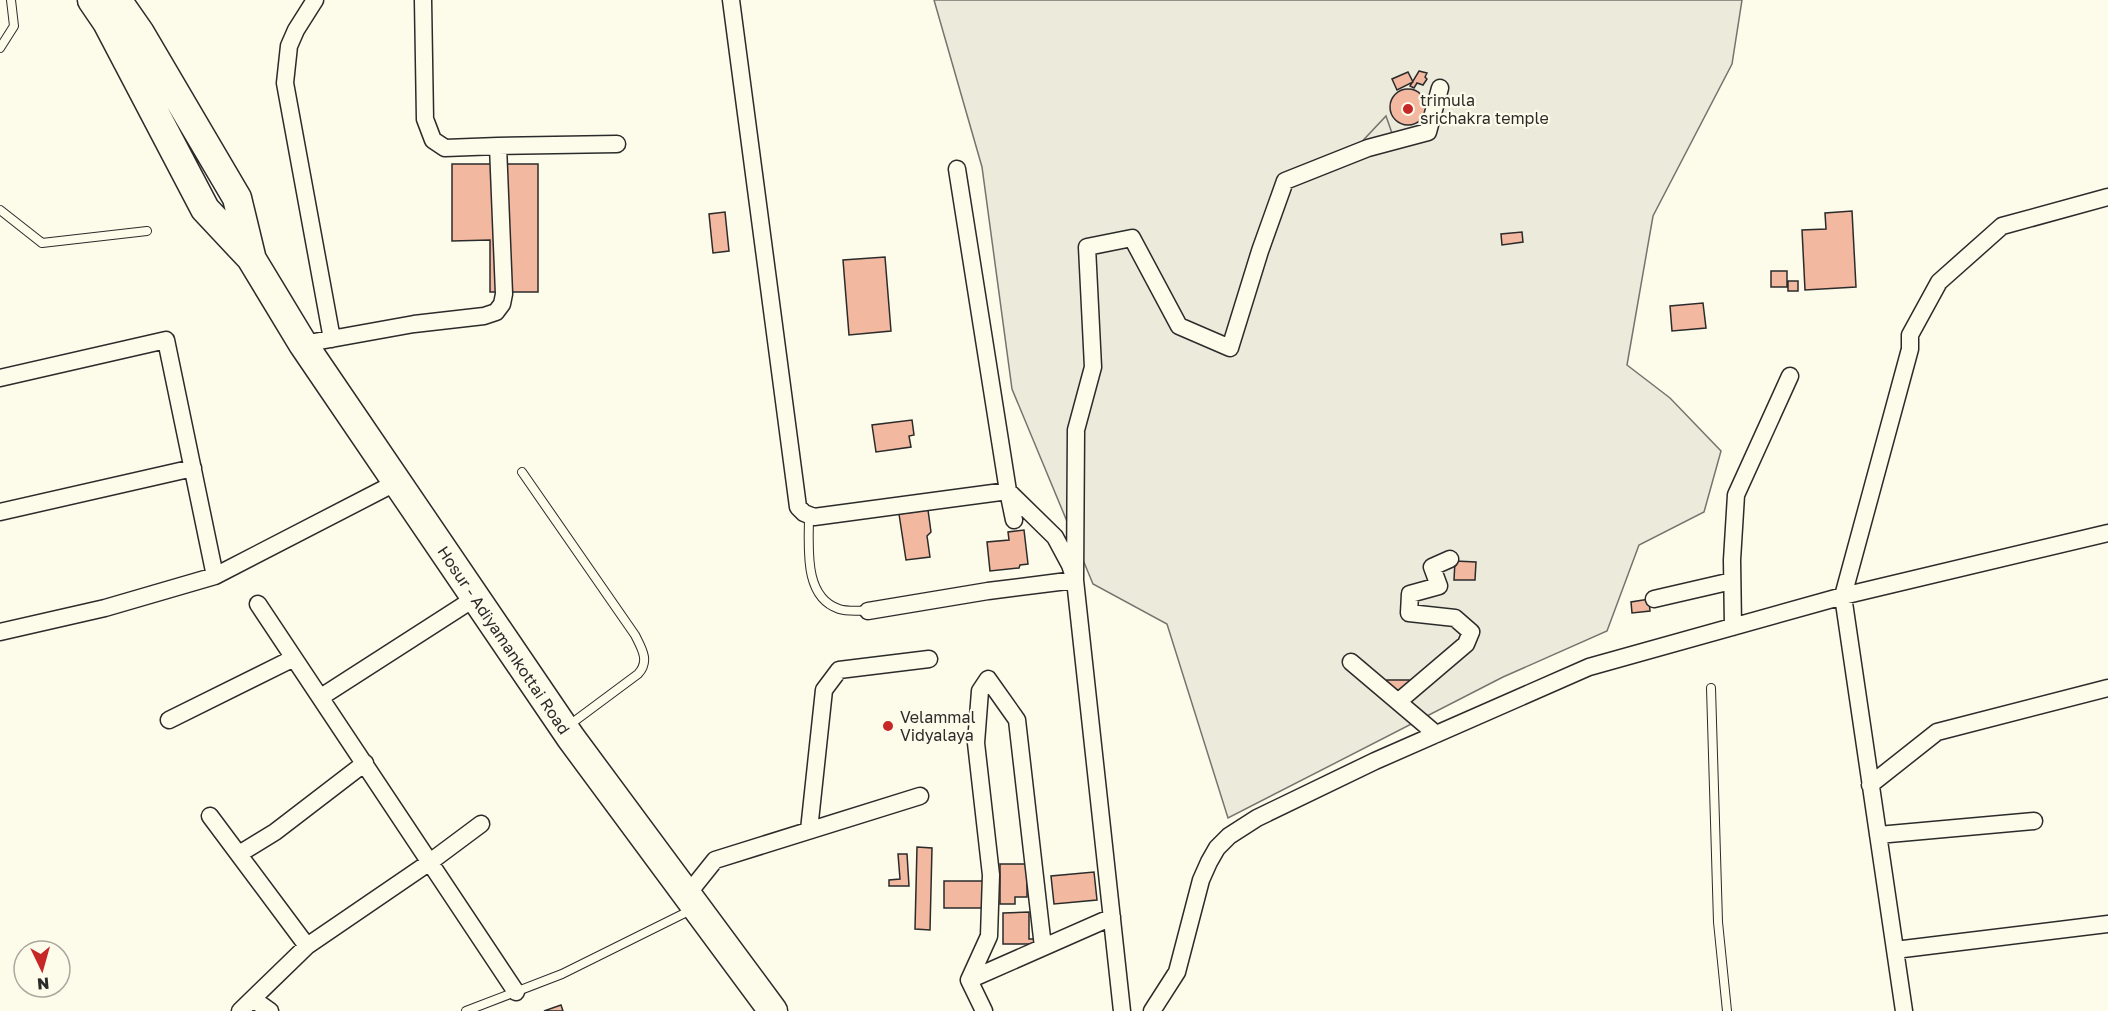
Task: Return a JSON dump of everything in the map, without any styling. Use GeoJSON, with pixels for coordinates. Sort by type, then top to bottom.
{"type":"FeatureCollection","features":[{"type":"Feature","properties":{"kind":"highway","name":"Hosur - Adiyamankottai Road"},"geometry":{"type":"LineString","coordinates":[[92,0],[107,22],[205,209],[251,258],[303,344],[564,729],[773,1011]]}},
{"type":"Feature","properties":{"kind":"highway","name":"Hosur - Adiyamankottai Road"},"geometry":{"type":"LineString","coordinates":[[117,0],[140,33],[237,198],[251,258]]}},
{"type":"Feature","properties":{"kind":"street"},"geometry":{"type":"LineString","coordinates":[[315,0],[289,46],[285,83],[332,339]]}},
{"type":"Feature","properties":{"kind":"street"},"geometry":{"type":"LineString","coordinates":[[423,0],[424,118],[433,140],[446,148],[617,144]]}},
{"type":"Feature","properties":{"kind":"street"},"geometry":{"type":"LineString","coordinates":[[731,0],[798,507],[809,516],[1008,491]]}},
{"type":"Feature","properties":{"kind":"street"},"geometry":{"type":"LineString","coordinates":[[1122,1011],[1075,580],[1076,430],[1093,367],[1087,247],[1132,238],[1179,326],[1230,348],[1260,250],[1285,181],[1368,148],[1428,132],[1440,88]]}},
{"type":"Feature","properties":{"kind":"street"},"geometry":{"type":"LineString","coordinates":[[303,344],[414,324],[484,316],[496,312],[502,304],[504,294],[498,146]]}},
{"type":"Feature","properties":{"kind":"street"},"geometry":{"type":"LineString","coordinates":[[957,169],[1014,520]]}},
{"type":"Feature","properties":{"kind":"street"},"geometry":{"type":"LineString","coordinates":[[1904,1011],[1843,596],[1910,349],[1910,335],[1939,282],[2002,226],[2108,197]]}},
{"type":"Feature","properties":{"kind":"street"},"geometry":{"type":"LineString","coordinates":[[0,378],[166,340],[215,576]]}},
{"type":"Feature","properties":{"kind":"street"},"geometry":{"type":"LineString","coordinates":[[1733,627],[1732,581],[1736,495],[1790,376]]}},
{"type":"Feature","properties":{"kind":"street"},"geometry":{"type":"LineString","coordinates":[[0,512],[193,468]]}},
{"type":"Feature","properties":{"kind":"street"},"geometry":{"type":"LineString","coordinates":[[0,632],[105,608],[215,576],[397,482]]}},
{"type":"Feature","properties":{"kind":"street"},"geometry":{"type":"LineString","coordinates":[[1008,491],[1055,537],[1075,580]]}},
{"type":"Feature","properties":{"kind":"street"},"geometry":{"type":"LineString","coordinates":[[1152,1011],[1177,972],[1201,880],[1209,862],[1217,848],[1229,836],[1257,818],[1375,761],[1589,667],[1843,596],[2108,533]]}},
{"type":"Feature","properties":{"kind":"street"},"geometry":{"type":"LineString","coordinates":[[1399,701],[1466,644],[1471,632],[1455,618],[1409,613],[1410,594],[1440,586],[1432,567],[1449,559]]}},
{"type":"Feature","properties":{"kind":"street"},"geometry":{"type":"LineString","coordinates":[[868,611],[988,591],[1075,580]]}},
{"type":"Feature","properties":{"kind":"street"},"geometry":{"type":"LineString","coordinates":[[1654,599],[1732,581]]}},
{"type":"Feature","properties":{"kind":"street"},"geometry":{"type":"LineString","coordinates":[[321,698],[476,598]]}},
{"type":"Feature","properties":{"kind":"street"},"geometry":{"type":"LineString","coordinates":[[258,604],[516,992]]}},
{"type":"Feature","properties":{"kind":"street"},"geometry":{"type":"LineString","coordinates":[[169,720],[294,658]]}},
{"type":"Feature","properties":{"kind":"street"},"geometry":{"type":"LineString","coordinates":[[809,830],[824,690],[839,670],[929,659]]}},
{"type":"Feature","properties":{"kind":"street"},"geometry":{"type":"LineString","coordinates":[[1352,662],[1436,734]]}},
{"type":"Feature","properties":{"kind":"street"},"geometry":{"type":"LineString","coordinates":[[984,1011],[969,980],[989,936],[991,875],[976,743],[980,691],[988,679],[1017,720],[1043,947]]}},
{"type":"Feature","properties":{"kind":"street"},"geometry":{"type":"LineString","coordinates":[[1870,785],[1937,732],[2108,688]]}},
{"type":"Feature","properties":{"kind":"street"},"geometry":{"type":"LineString","coordinates":[[239,854],[275,832],[364,764]]}},
{"type":"Feature","properties":{"kind":"street"},"geometry":{"type":"LineString","coordinates":[[691,901],[715,860],[920,796]]}},
{"type":"Feature","properties":{"kind":"street"},"geometry":{"type":"LineString","coordinates":[[210,816],[307,946]]}},
{"type":"Feature","properties":{"kind":"street"},"geometry":{"type":"LineString","coordinates":[[1878,835],[2034,821]]}},
{"type":"Feature","properties":{"kind":"street"},"geometry":{"type":"LineString","coordinates":[[240,1011],[307,946],[430,862],[481,824]]}},
{"type":"Feature","properties":{"kind":"street"},"geometry":{"type":"LineString","coordinates":[[969,980],[1112,917]]}},
{"type":"Feature","properties":{"kind":"street"},"geometry":{"type":"LineString","coordinates":[[1894,950],[2108,924]]}},
{"type":"Feature","properties":{"kind":"street"},"geometry":{"type":"LineString","coordinates":[[253,999],[270,1011]]}},
{"type":"Feature","properties":{"kind":"lane"},"geometry":{"type":"LineString","coordinates":[[0,48],[14,26],[11,0]]}},
{"type":"Feature","properties":{"kind":"lane"},"geometry":{"type":"LineString","coordinates":[[0,210],[42,243],[147,231]]}},
{"type":"Feature","properties":{"kind":"lane"},"geometry":{"type":"LineString","coordinates":[[522,472],[635,635],[645,661],[644,668],[638,674],[564,729]]}},
{"type":"Feature","properties":{"kind":"lane"},"geometry":{"type":"LineString","coordinates":[[809,516],[808,556],[814,583],[825,602],[841,610],[868,611]]}},
{"type":"Feature","properties":{"kind":"lane"},"geometry":{"type":"LineString","coordinates":[[1711,688],[1718,922],[1727,1011]]}},
{"type":"Feature","properties":{"kind":"lane"},"geometry":{"type":"LineString","coordinates":[[466,1011],[562,974],[691,901]]}},
{"type":"Feature","properties":{"kind":"shaded area"},"geometry":{"type":"Polygon","coordinates":[[[934,0],[1742,0],[1732,64],[1653,216],[1627,365],[1670,398],[1721,451],[1704,512],[1639,545],[1607,631],[1503,677],[1228,818],[1167,624],[1093,584],[1012,389],[982,167],[934,0]]]}},
{"type":"Feature","properties":{"kind":"shaded area"},"geometry":{"type":"Polygon","coordinates":[[[1386,116],[1394,139],[1355,149],[1386,116]]]}},
{"type":"Feature","properties":{"kind":"building"},"geometry":{"type":"Polygon","coordinates":[[[1419,71],[1427,73],[1425,77],[1427,79],[1423,85],[1417,83],[1414,88],[1410,86],[1419,71]]]}},
{"type":"Feature","properties":{"kind":"building"},"geometry":{"type":"Polygon","coordinates":[[[1408,72],[1413,82],[1397,90],[1392,79],[1408,72]]]}},
{"type":"Feature","properties":{"kind":"building","name":"trimula srichakra temple"},"geometry":{"type":"Polygon","coordinates":[[[1408,89],[1421,94],[1426,107],[1421,120],[1408,125],[1395,120],[1390,107],[1395,94],[1408,89]]]}},
{"type":"Feature","properties":{"kind":"building"},"geometry":{"type":"Polygon","coordinates":[[[452,164],[538,164],[538,292],[490,292],[490,240],[452,241],[452,164]]]}},
{"type":"Feature","properties":{"kind":"building"},"geometry":{"type":"Polygon","coordinates":[[[1852,211],[1856,287],[1805,290],[1802,230],[1826,229],[1825,213],[1852,211]]]}},
{"type":"Feature","properties":{"kind":"building"},"geometry":{"type":"Polygon","coordinates":[[[725,212],[729,251],[713,253],[709,214],[725,212]]]}},
{"type":"Feature","properties":{"kind":"building"},"geometry":{"type":"Polygon","coordinates":[[[1522,232],[1523,242],[1502,245],[1501,234],[1522,232]]]}},
{"type":"Feature","properties":{"kind":"building"},"geometry":{"type":"Polygon","coordinates":[[[885,257],[891,331],[849,335],[843,260],[885,257]]]}},
{"type":"Feature","properties":{"kind":"building"},"geometry":{"type":"Polygon","coordinates":[[[1771,271],[1787,271],[1787,287],[1771,287],[1771,271]]]}},
{"type":"Feature","properties":{"kind":"building"},"geometry":{"type":"Polygon","coordinates":[[[1788,281],[1798,281],[1798,291],[1788,291],[1788,281]]]}},
{"type":"Feature","properties":{"kind":"building"},"geometry":{"type":"Polygon","coordinates":[[[1703,303],[1706,328],[1672,331],[1670,306],[1703,303]]]}},
{"type":"Feature","properties":{"kind":"building"},"geometry":{"type":"Polygon","coordinates":[[[912,420],[914,435],[909,436],[911,447],[876,452],[872,425],[912,420]]]}},
{"type":"Feature","properties":{"kind":"building"},"geometry":{"type":"Polygon","coordinates":[[[928,510],[931,532],[927,536],[930,557],[906,560],[899,514],[928,510]]]}},
{"type":"Feature","properties":{"kind":"building"},"geometry":{"type":"Polygon","coordinates":[[[1024,530],[1028,564],[1020,565],[1019,568],[990,571],[987,542],[1009,540],[1008,532],[1024,530]]]}},
{"type":"Feature","properties":{"kind":"building"},"geometry":{"type":"Polygon","coordinates":[[[1455,561],[1476,562],[1475,580],[1454,580],[1455,561]]]}},
{"type":"Feature","properties":{"kind":"building"},"geometry":{"type":"Polygon","coordinates":[[[1649,599],[1650,611],[1632,613],[1631,602],[1649,599]]]}},
{"type":"Feature","properties":{"kind":"building"},"geometry":{"type":"Polygon","coordinates":[[[1387,680],[1409,680],[1410,701],[1388,701],[1387,680]]]}},
{"type":"Feature","properties":{"kind":"building"},"geometry":{"type":"Polygon","coordinates":[[[917,847],[932,848],[930,930],[915,929],[917,847]]]}},
{"type":"Feature","properties":{"kind":"building"},"geometry":{"type":"Polygon","coordinates":[[[898,854],[907,854],[909,886],[889,886],[889,880],[900,879],[898,854]]]}},
{"type":"Feature","properties":{"kind":"building"},"geometry":{"type":"Polygon","coordinates":[[[1000,864],[1027,864],[1027,897],[1015,897],[1015,904],[1000,904],[1000,864]]]}},
{"type":"Feature","properties":{"kind":"building"},"geometry":{"type":"Polygon","coordinates":[[[1094,872],[1097,900],[1054,904],[1051,876],[1094,872]]]}},
{"type":"Feature","properties":{"kind":"building"},"geometry":{"type":"Polygon","coordinates":[[[944,881],[988,881],[988,908],[944,908],[944,881]]]}},
{"type":"Feature","properties":{"kind":"building"},"geometry":{"type":"Polygon","coordinates":[[[1029,912],[1029,939],[1035,939],[1035,944],[1003,944],[1003,913],[1029,912]]]}},
{"type":"Feature","properties":{"kind":"building"},"geometry":{"type":"Polygon","coordinates":[[[561,1005],[563,1011],[544,1011],[561,1005]]]}},
{"type":"Feature","properties":{"kind":"place","name":"trimula srichakra temple"},"geometry":{"type":"Point","coordinates":[1408,109]}},
{"type":"Feature","properties":{"kind":"place","name":"Velammal Vidyalaya"},"geometry":{"type":"Point","coordinates":[888,726]}}]}
